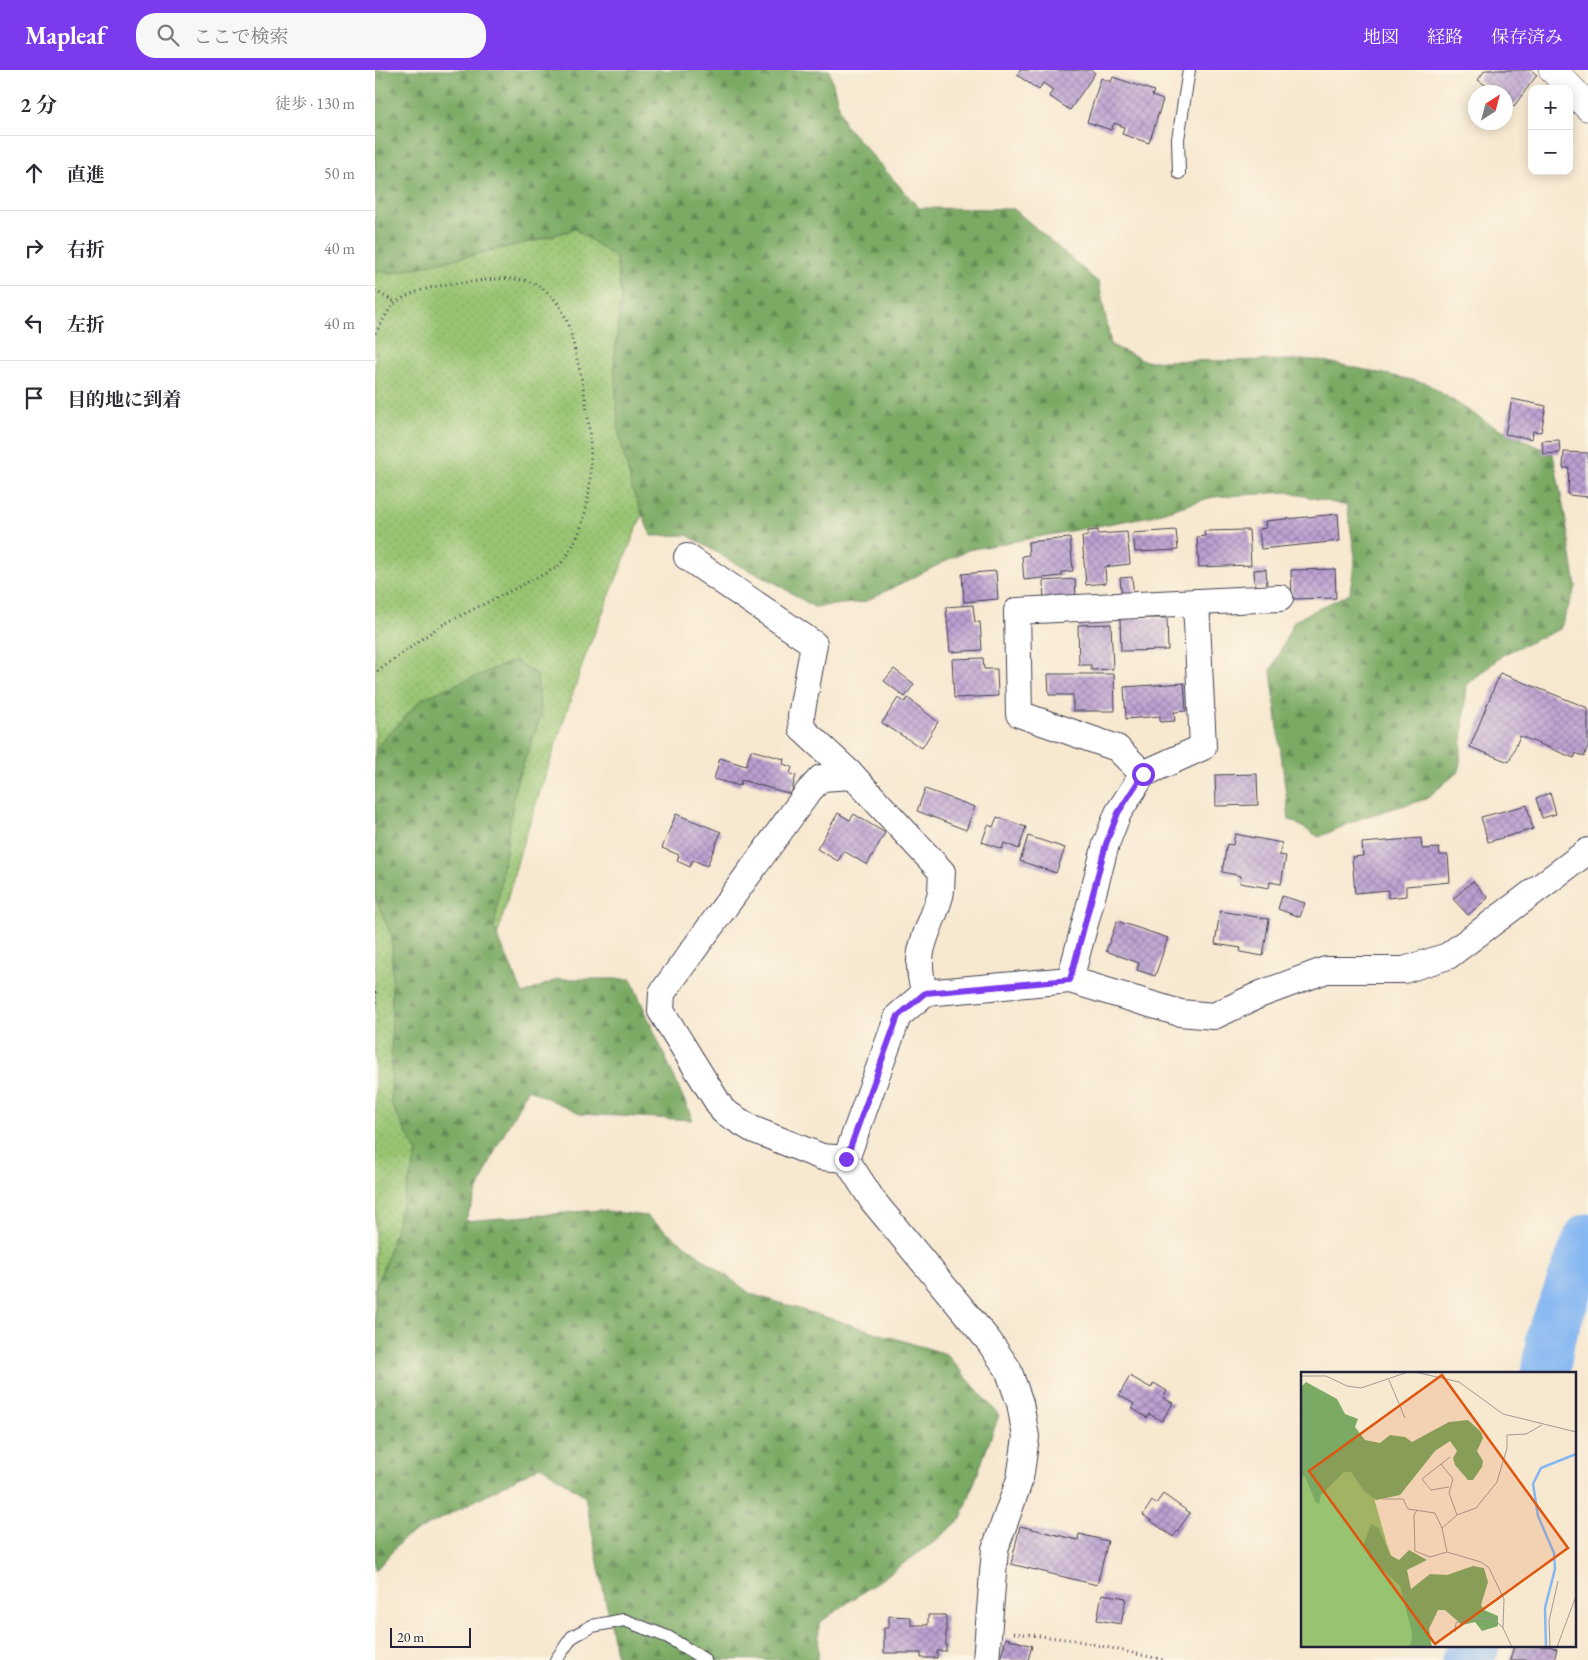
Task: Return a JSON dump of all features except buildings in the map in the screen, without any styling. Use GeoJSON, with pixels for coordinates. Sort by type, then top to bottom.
{"type":"FeatureCollection","features":[{"type":"Feature","properties":{"kind":"street"},"geometry":{"type":"LineString","coordinates":[[1553,70],[1588,107]]}},
{"type":"Feature","properties":{"kind":"street"},"geometry":{"type":"LineString","coordinates":[[687,557],[813,644],[801,716],[802,729],[853,776],[942,872],[941,895],[924,935],[920,963],[919,973],[925,993]]}},
{"type":"Feature","properties":{"kind":"street"},"geometry":{"type":"LineString","coordinates":[[1143,774],[1117,748],[1019,714],[1017,611],[1280,598]]}},
{"type":"Feature","properties":{"kind":"street"},"geometry":{"type":"LineString","coordinates":[[1070,980],[1106,844],[1118,813],[1143,774],[1203,747],[1196,602]]}},
{"type":"Feature","properties":{"kind":"street"},"geometry":{"type":"LineString","coordinates":[[846,1159],[822,1157],[751,1129],[723,1111],[661,1011],[662,993],[809,791],[821,778],[853,776]]}},
{"type":"Feature","properties":{"kind":"street"},"geometry":{"type":"LineString","coordinates":[[846,1159],[898,1016],[925,993],[1070,980],[1180,1013],[1214,1016],[1261,994],[1326,970],[1404,970],[1448,956],[1588,851]]}},
{"type":"Feature","properties":{"kind":"street"},"geometry":{"type":"LineString","coordinates":[[846,1159],[873,1201],[988,1340],[1008,1369],[1020,1403],[1027,1438],[1020,1479],[995,1549],[986,1660]]}},
{"type":"Feature","properties":{"kind":"lane"},"geometry":{"type":"LineString","coordinates":[[1179,173],[1178,139],[1189,70]]}},
{"type":"Feature","properties":{"kind":"lane"},"geometry":{"type":"LineString","coordinates":[[556,1660],[572,1637],[592,1626],[624,1620],[668,1637],[705,1660]]}},
{"type":"Feature","properties":{"kind":"path"},"geometry":{"type":"LineString","coordinates":[[375,333],[395,302],[409,294],[428,289],[463,282],[500,279],[524,280],[546,290],[558,304],[568,321],[589,429],[590,473],[582,520],[575,542],[567,558],[558,567],[440,626],[375,672]]}},
{"type":"Feature","properties":{"kind":"path"},"geometry":{"type":"LineString","coordinates":[[375,291],[395,302]]}},
{"type":"Feature","properties":{"kind":"path"},"geometry":{"type":"LineString","coordinates":[[375,992],[375,1009]]}},
{"type":"Feature","properties":{"kind":"path"},"geometry":{"type":"LineString","coordinates":[[989,1631],[1073,1640],[1164,1660]]}},
{"type":"Feature","properties":{"kind":"green space"},"geometry":{"type":"Polygon","coordinates":[[[375,70],[545,105],[647,296],[662,465],[585,657],[521,849],[375,1385],[375,70]]]}},
{"type":"Feature","properties":{"kind":"green space"},"geometry":{"type":"Polygon","coordinates":[[[375,70],[829,70],[844,124],[919,208],[1014,209],[1099,283],[1111,345],[1146,361],[1319,360],[1426,383],[1488,423],[1553,454],[1576,587],[1560,629],[1504,654],[1467,685],[1459,771],[1426,799],[1364,817],[1319,837],[1289,819],[1271,671],[1294,621],[1350,593],[1355,556],[1347,506],[1287,492],[1213,497],[1151,516],[968,550],[864,602],[814,607],[772,581],[734,563],[687,535],[651,536],[632,489],[618,428],[614,362],[621,298],[616,258],[575,229],[534,241],[393,273],[375,271],[375,70]]]}},
{"type":"Feature","properties":{"kind":"green space"},"geometry":{"type":"Polygon","coordinates":[[[515,660],[537,675],[541,716],[516,784],[494,928],[523,994],[558,979],[631,979],[693,1120],[580,1114],[528,1089],[496,1148],[465,1221],[599,1210],[646,1216],[751,1294],[946,1354],[999,1415],[961,1519],[934,1542],[819,1623],[818,1660],[617,1659],[585,1496],[541,1466],[404,1538],[375,1571],[375,1289],[386,1261],[417,1153],[391,1104],[392,937],[375,897],[375,749],[423,698],[515,660]]]}},
{"type":"Feature","properties":{"kind":"waterway"},"geometry":{"type":"LineString","coordinates":[[1545,1372],[1551,1336],[1588,1238]]}},
{"type":"Feature","properties":{"kind":"waterway"},"geometry":{"type":"LineString","coordinates":[[1466,1660],[1474,1648]]}},
{"type":"Feature","properties":{"kind":"route"},"geometry":{"type":"LineString","coordinates":[[846,1159],[898,1016],[907,1006],[925,993],[1070,980],[1106,844],[1118,813],[1143,774]]}}]}
